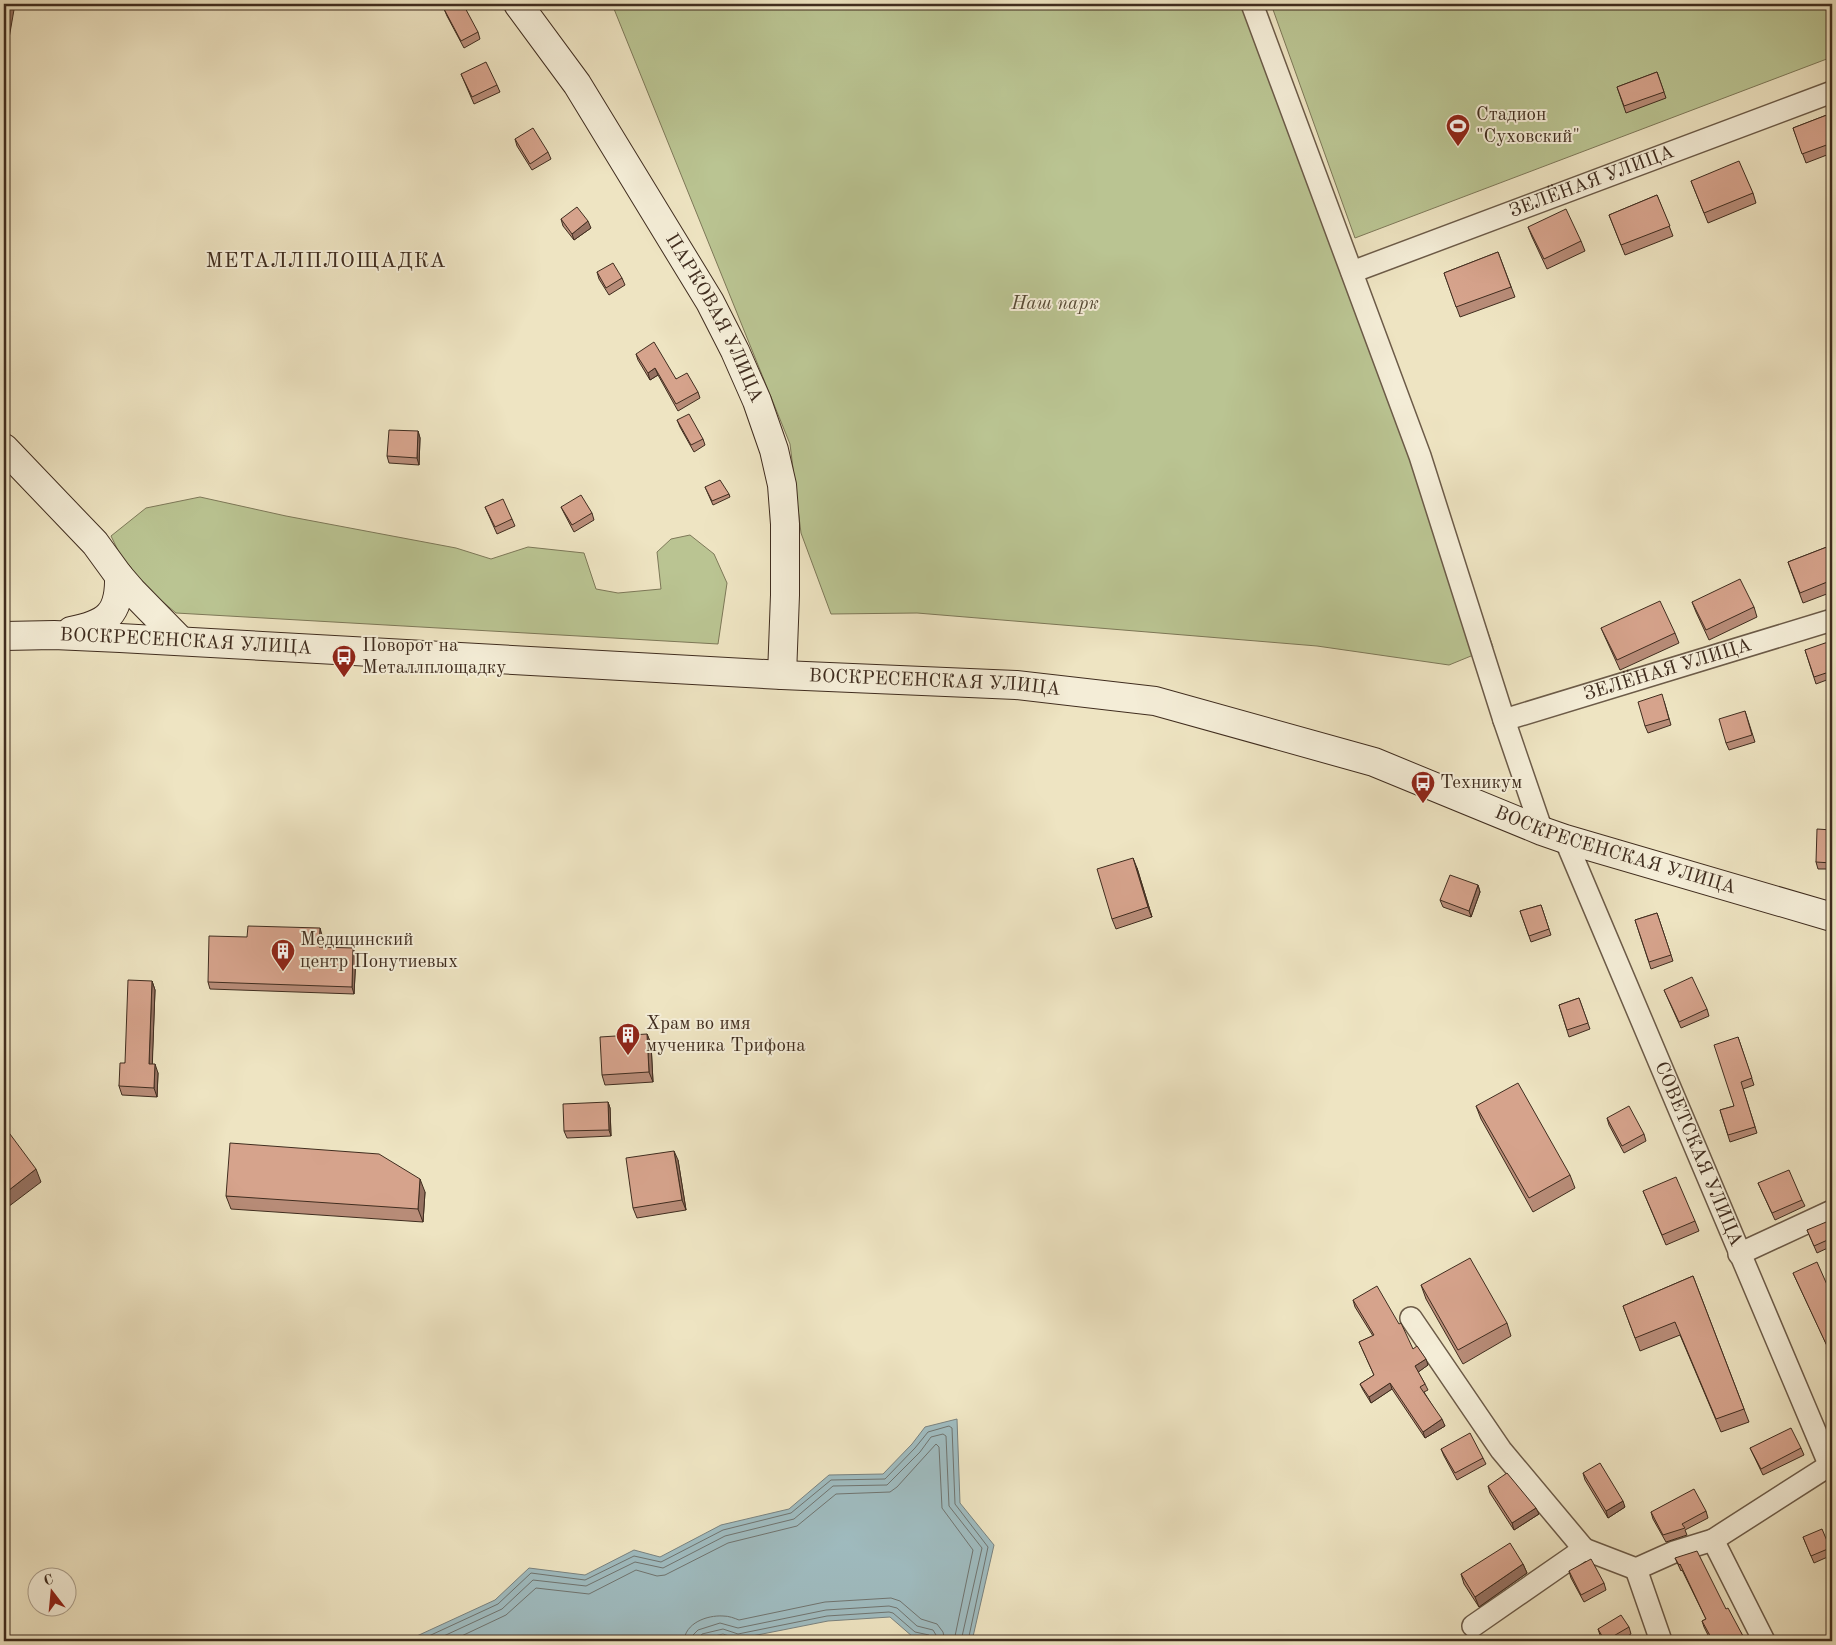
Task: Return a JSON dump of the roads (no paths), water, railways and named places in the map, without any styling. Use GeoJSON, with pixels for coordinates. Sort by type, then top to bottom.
{"type":"FeatureCollection","features":[{"type":"Feature","properties":{"kind":"street","name":"ПАРКОВАЯ УЛИЦА"},"geometry":{"type":"LineString","coordinates":[[518,4],[576,84],[710,302],[735,351],[757,401],[774,450],[782,486],[785,524],[782,675]]}},
{"type":"Feature","properties":{"kind":"street","name":"СОВЕТСКАЯ УЛИЦА"},"geometry":{"type":"LineString","coordinates":[[1252,4],[1420,456],[1504,720],[1831,1468]]}},
{"type":"Feature","properties":{"kind":"street","name":"ЗЕЛЁНАЯ УЛИЦА"},"geometry":{"type":"LineString","coordinates":[[1352,272],[1832,92]]}},
{"type":"Feature","properties":{"kind":"street"},"geometry":{"type":"LineString","coordinates":[[4,448],[95,542],[119,576],[181,641]]}},
{"type":"Feature","properties":{"kind":"street"},"geometry":{"type":"LineString","coordinates":[[54,635],[94,625],[109,616],[115,607],[119,593],[119,576]]}},
{"type":"Feature","properties":{"kind":"street"},"geometry":{"type":"LineString","coordinates":[[119,576],[126,603],[126,621],[120,638]]}},
{"type":"Feature","properties":{"kind":"street","name":"ЗЕЛЁНАЯ УЛИЦА"},"geometry":{"type":"LineString","coordinates":[[1504,720],[1832,620]]}},
{"type":"Feature","properties":{"kind":"street","name":"ВОСКРЕСЕНСКАЯ УЛИЦА"},"geometry":{"type":"LineString","coordinates":[[4,636],[54,635],[120,638],[362,653],[1016,685],[1155,701],[1374,762],[1554,835],[1832,917]]}},
{"type":"Feature","properties":{"kind":"street"},"geometry":{"type":"LineString","coordinates":[[1739,1254],[1832,1211]]}},
{"type":"Feature","properties":{"kind":"street"},"geometry":{"type":"LineString","coordinates":[[1411,1318],[1501,1450],[1584,1549],[1636,1569],[1674,1552],[1713,1540],[1831,1468]]}},
{"type":"Feature","properties":{"kind":"street"},"geometry":{"type":"LineString","coordinates":[[1713,1540],[1764,1641]]}},
{"type":"Feature","properties":{"kind":"street"},"geometry":{"type":"LineString","coordinates":[[1473,1626],[1584,1549]]}},
{"type":"Feature","properties":{"kind":"street"},"geometry":{"type":"LineString","coordinates":[[1636,1569],[1661,1641]]}},
{"type":"Feature","properties":{"kind":"water"},"geometry":{"type":"Polygon","coordinates":[[[957,1419],[960,1503],[994,1545],[972,1641],[946,1641],[913,1637],[890,1617],[828,1621],[737,1639],[723,1634],[694,1641],[406,1641],[495,1600],[529,1568],[585,1575],[634,1550],[660,1557],[721,1525],[789,1509],[829,1475],[883,1474],[912,1444],[925,1427],[957,1419]]]}},
{"type":"Feature","properties":{"kind":"place","name":"Стадион \"Суховский\""},"geometry":{"type":"Point","coordinates":[1458,147]}},
{"type":"Feature","properties":{"kind":"place","name":"Поворот на Металлплощадку"},"geometry":{"type":"Point","coordinates":[344,678]}},
{"type":"Feature","properties":{"kind":"place","name":"Техникум"},"geometry":{"type":"Point","coordinates":[1423,804]}},
{"type":"Feature","properties":{"kind":"place","name":"Медицинский центр Понутиевых"},"geometry":{"type":"Point","coordinates":[283,972]}},
{"type":"Feature","properties":{"kind":"place","name":"Храм во имя мученика Трифона"},"geometry":{"type":"Point","coordinates":[628,1056]}},
{"type":"Feature","properties":{"kind":"district","name":"МЕТАЛЛПЛОЩАДКА"},"geometry":{"type":"Point","coordinates":[326,261]}},
{"type":"Feature","properties":{"kind":"park label","name":"Наш парк"},"geometry":{"type":"Point","coordinates":[1055,304]}}]}
